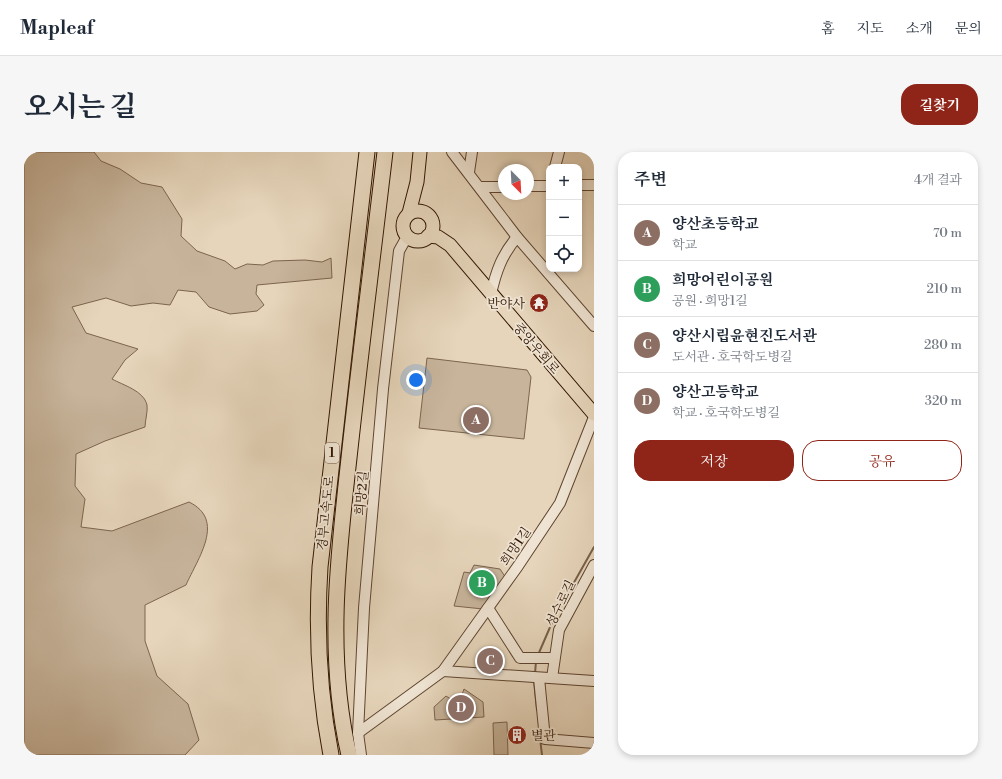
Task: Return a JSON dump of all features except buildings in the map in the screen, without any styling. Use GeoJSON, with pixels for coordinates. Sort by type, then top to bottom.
{"type":"FeatureCollection","features":[{"type":"Feature","properties":{"kind":"highway","name":"경부고속도로"},"geometry":{"type":"LineString","coordinates":[[331,755],[320,680],[317,608],[320,567],[367,152]]}},
{"type":"Feature","properties":{"kind":"highway","name":"경부고속도로"},"geometry":{"type":"LineString","coordinates":[[349,755],[336,667],[335,627],[337,572],[353,417],[385,152]]}},
{"type":"Feature","properties":{"kind":"main road"},"geometry":{"type":"LineString","coordinates":[[417,182],[432,228],[428,236],[419,240],[410,238],[404,231],[403,226],[404,221],[410,213],[417,182],[420,152]]}},
{"type":"Feature","properties":{"kind":"main road"},"geometry":{"type":"LineString","coordinates":[[410,213],[419,211],[430,219],[450,246]]}},
{"type":"Feature","properties":{"kind":"main road","name":"중앙우회로"},"geometry":{"type":"LineString","coordinates":[[428,236],[438,237],[450,246],[592,409]]}},
{"type":"Feature","properties":{"kind":"street"},"geometry":{"type":"LineString","coordinates":[[452,152],[469,172],[517,237],[594,326]]}},
{"type":"Feature","properties":{"kind":"street"},"geometry":{"type":"LineString","coordinates":[[469,172],[472,152]]}},
{"type":"Feature","properties":{"kind":"street"},"geometry":{"type":"LineString","coordinates":[[556,164],[559,152]]}},
{"type":"Feature","properties":{"kind":"street"},"geometry":{"type":"LineString","coordinates":[[582,185],[594,184]]}},
{"type":"Feature","properties":{"kind":"street"},"geometry":{"type":"LineString","coordinates":[[534,186],[546,186]]}},
{"type":"Feature","properties":{"kind":"street"},"geometry":{"type":"LineString","coordinates":[[480,187],[498,187]]}},
{"type":"Feature","properties":{"kind":"street"},"geometry":{"type":"LineString","coordinates":[[491,294],[496,272],[510,246],[517,237]]}},
{"type":"Feature","properties":{"kind":"street","name":"희망2길"},"geometry":{"type":"LineString","coordinates":[[361,755],[358,733],[364,608],[383,389],[400,251],[404,242],[410,238]]}},
{"type":"Feature","properties":{"kind":"street","name":"희망1길"},"geometry":{"type":"LineString","coordinates":[[358,733],[443,671],[488,608],[562,498],[592,409]]}},
{"type":"Feature","properties":{"kind":"street","name":"성수로길"},"geometry":{"type":"LineString","coordinates":[[552,678],[559,630],[594,565]]}},
{"type":"Feature","properties":{"kind":"street"},"geometry":{"type":"LineString","coordinates":[[488,608],[520,658],[554,658]]}},
{"type":"Feature","properties":{"kind":"street"},"geometry":{"type":"LineString","coordinates":[[443,671],[594,681]]}},
{"type":"Feature","properties":{"kind":"street"},"geometry":{"type":"LineString","coordinates":[[536,677],[545,739],[594,743]]}},
{"type":"Feature","properties":{"kind":"shaded area"},"geometry":{"type":"Polygon","coordinates":[[[24,152],[94,152],[101,161],[120,169],[141,183],[162,187],[182,219],[181,236],[197,251],[225,261],[235,269],[247,264],[263,265],[273,261],[305,260],[322,262],[331,258],[332,278],[257,285],[256,294],[264,305],[257,311],[230,314],[209,307],[196,292],[178,290],[170,305],[153,303],[131,306],[106,298],[72,307],[86,333],[138,349],[125,360],[112,379],[138,392],[145,400],[147,405],[145,427],[105,441],[76,454],[75,486],[85,499],[81,527],[112,531],[189,502],[200,510],[206,519],[206,540],[202,552],[186,585],[145,605],[145,641],[157,676],[188,704],[199,740],[185,755],[24,755],[24,152]]]}},
{"type":"Feature","properties":{"kind":"shaded area"},"geometry":{"type":"Polygon","coordinates":[[[427,358],[527,370],[531,377],[524,439],[419,428],[427,358]]]}},
{"type":"Feature","properties":{"kind":"shaded area"},"geometry":{"type":"Polygon","coordinates":[[[474,565],[500,569],[506,578],[483,609],[454,606],[464,572],[470,573],[474,565]]]}},
{"type":"Feature","properties":{"kind":"shaded area"},"geometry":{"type":"Polygon","coordinates":[[[464,689],[483,702],[484,717],[435,720],[434,707],[446,696],[452,700],[457,699],[464,689]]]}},
{"type":"Feature","properties":{"kind":"shaded area"},"geometry":{"type":"Polygon","coordinates":[[[507,722],[508,755],[494,755],[493,723],[507,722]]]}},
{"type":"Feature","properties":{"kind":"waterway"},"geometry":{"type":"LineString","coordinates":[[538,655],[554,618],[594,547]]}},
{"type":"Feature","properties":{"kind":"waterway"},"geometry":{"type":"LineString","coordinates":[[535,674],[536,661]]}},
{"type":"Feature","properties":{"kind":"waterway"},"geometry":{"type":"LineString","coordinates":[[534,681],[537,710]]}},
{"type":"Feature","properties":{"kind":"waterway"},"geometry":{"type":"LineString","coordinates":[[540,738],[542,755]]}},
{"type":"Feature","properties":{"kind":"place","name":"반야사"},"geometry":{"type":"Point","coordinates":[539,303]}},
{"type":"Feature","properties":{"kind":"place","name":"양산초등학교"},"geometry":{"type":"Point","coordinates":[476,420]}},
{"type":"Feature","properties":{"kind":"place","name":"희망어린이공원"},"geometry":{"type":"Point","coordinates":[482,583]}},
{"type":"Feature","properties":{"kind":"place","name":"양산시립윤현진도서관"},"geometry":{"type":"Point","coordinates":[490,661]}},
{"type":"Feature","properties":{"kind":"place","name":"양산고등학교"},"geometry":{"type":"Point","coordinates":[461,708]}},
{"type":"Feature","properties":{"kind":"place","name":"별관"},"geometry":{"type":"Point","coordinates":[517,735]}}]}
